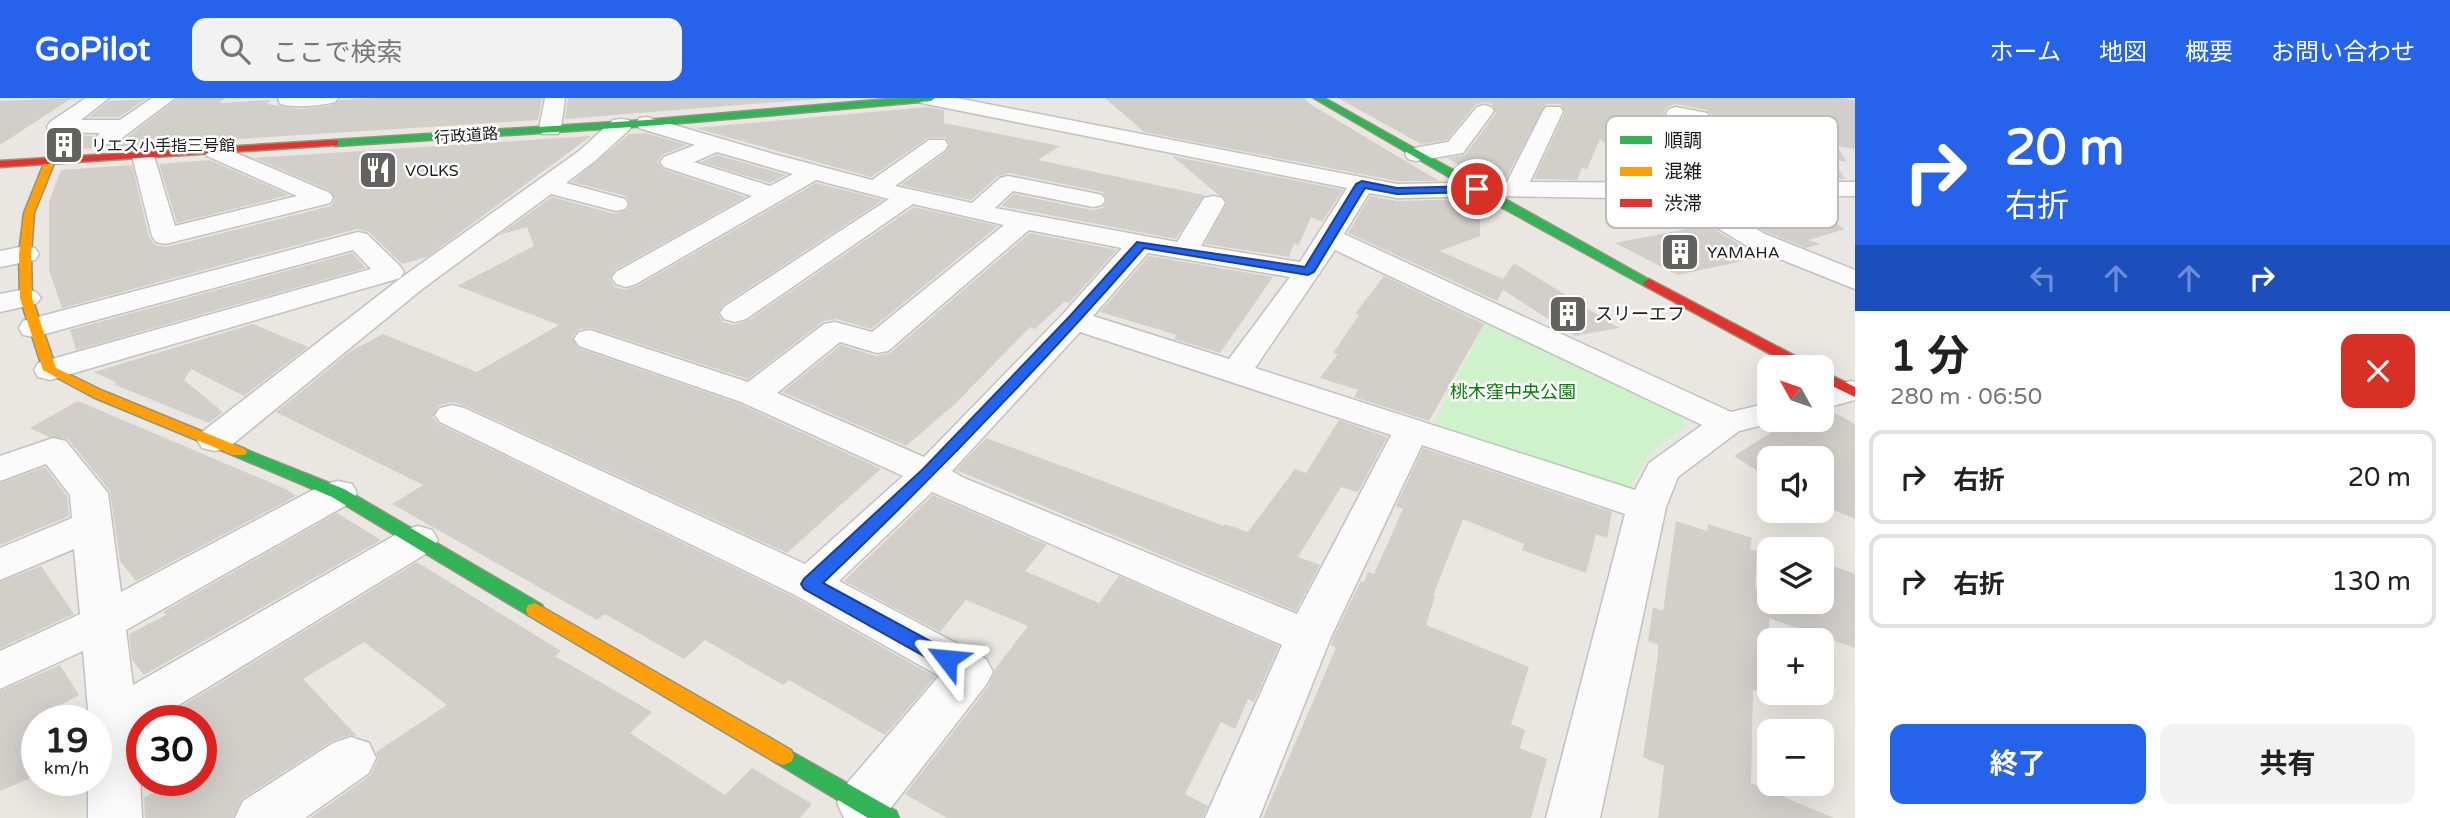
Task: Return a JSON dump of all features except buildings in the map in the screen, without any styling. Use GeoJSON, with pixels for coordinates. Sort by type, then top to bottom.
{"type":"FeatureCollection","features":[{"type":"Feature","properties":{"kind":"main road","name":"行政道路"},"geometry":{"type":"LineString","coordinates":[[0,164],[550,130],[931,98]]}},
{"type":"Feature","properties":{"kind":"main road"},"geometry":{"type":"LineString","coordinates":[[1318,98],[1477,189],[1783,355]]}},
{"type":"Feature","properties":{"kind":"main road"},"geometry":{"type":"LineString","coordinates":[[50,161],[13,257],[13,300],[34,328],[50,370],[98,394],[338,493],[875,810]]}},
{"type":"Feature","properties":{"kind":"street"},"geometry":{"type":"LineString","coordinates":[[99,98],[58,127],[126,125]]}},
{"type":"Feature","properties":{"kind":"street"},"geometry":{"type":"LineString","coordinates":[[78,160],[165,98]]}},
{"type":"Feature","properties":{"kind":"street"},"geometry":{"type":"LineString","coordinates":[[287,100],[328,98]]}},
{"type":"Feature","properties":{"kind":"street"},"geometry":{"type":"LineString","coordinates":[[550,130],[555,98]]}},
{"type":"Feature","properties":{"kind":"street"},"geometry":{"type":"LineString","coordinates":[[926,99],[1397,191],[1606,191]]}},
{"type":"Feature","properties":{"kind":"street"},"geometry":{"type":"LineString","coordinates":[[1416,154],[1455,148],[1484,111]]}},
{"type":"Feature","properties":{"kind":"street"},"geometry":{"type":"LineString","coordinates":[[1515,190],[1553,111]]}},
{"type":"Feature","properties":{"kind":"street"},"geometry":{"type":"LineString","coordinates":[[1676,113],[1694,116]]}},
{"type":"Feature","properties":{"kind":"street"},"geometry":{"type":"LineString","coordinates":[[215,440],[400,278],[547,185],[634,124],[908,197],[1023,222],[1308,272]]}},
{"type":"Feature","properties":{"kind":"street"},"geometry":{"type":"LineString","coordinates":[[716,145],[672,162],[772,195]]}},
{"type":"Feature","properties":{"kind":"street"},"geometry":{"type":"LineString","coordinates":[[875,189],[937,145]]}},
{"type":"Feature","properties":{"kind":"street"},"geometry":{"type":"LineString","coordinates":[[143,156],[165,236],[321,198],[215,151]]}},
{"type":"Feature","properties":{"kind":"street"},"geometry":{"type":"LineString","coordinates":[[626,278],[812,173]]}},
{"type":"Feature","properties":{"kind":"street"},"geometry":{"type":"LineString","coordinates":[[977,211],[1008,183],[1093,200]]}},
{"type":"Feature","properties":{"kind":"street"},"geometry":{"type":"LineString","coordinates":[[1236,372],[1308,272],[1362,184]]}},
{"type":"Feature","properties":{"kind":"street"},"geometry":{"type":"LineString","coordinates":[[547,185],[616,204]]}},
{"type":"Feature","properties":{"kind":"street"},"geometry":{"type":"LineString","coordinates":[[735,313],[908,197]]}},
{"type":"Feature","properties":{"kind":"street"},"geometry":{"type":"LineString","coordinates":[[1185,251],[1213,203]]}},
{"type":"Feature","properties":{"kind":"street"},"geometry":{"type":"LineString","coordinates":[[753,395],[835,331],[877,344],[1023,222]]}},
{"type":"Feature","properties":{"kind":"street"},"geometry":{"type":"LineString","coordinates":[[1736,228],[1756,240],[1855,280]]}},
{"type":"Feature","properties":{"kind":"street"},"geometry":{"type":"LineString","coordinates":[[1329,237],[1727,424]]}},
{"type":"Feature","properties":{"kind":"street"},"geometry":{"type":"LineString","coordinates":[[34,328],[358,240],[400,278]]}},
{"type":"Feature","properties":{"kind":"street"},"geometry":{"type":"LineString","coordinates":[[810,584],[929,473],[1074,320],[1141,244]]}},
{"type":"Feature","properties":{"kind":"street"},"geometry":{"type":"LineString","coordinates":[[1813,263],[1855,248]]}},
{"type":"Feature","properties":{"kind":"street"},"geometry":{"type":"LineString","coordinates":[[50,370],[400,278]]}},
{"type":"Feature","properties":{"kind":"street"},"geometry":{"type":"LineString","coordinates":[[1074,320],[1646,507]]}},
{"type":"Feature","properties":{"kind":"street"},"geometry":{"type":"LineString","coordinates":[[590,340],[753,395],[929,473],[951,487],[1308,637]]}},
{"type":"Feature","properties":{"kind":"street"},"geometry":{"type":"LineString","coordinates":[[452,415],[810,584],[970,672],[875,810]]}},
{"type":"Feature","properties":{"kind":"street"},"geometry":{"type":"LineString","coordinates":[[1573,818],[1646,507],[1662,471],[1727,424],[1757,416]]}},
{"type":"Feature","properties":{"kind":"street"},"geometry":{"type":"LineString","coordinates":[[1232,818],[1308,637],[1412,429]]}},
{"type":"Feature","properties":{"kind":"street"},"geometry":{"type":"LineString","coordinates":[[0,469],[53,449],[89,492],[113,720],[115,818]]}},
{"type":"Feature","properties":{"kind":"street"},"geometry":{"type":"LineString","coordinates":[[0,671],[103,622],[338,493]]}},
{"type":"Feature","properties":{"kind":"street"},"geometry":{"type":"LineString","coordinates":[[0,565],[92,525]]}},
{"type":"Feature","properties":{"kind":"street"},"geometry":{"type":"LineString","coordinates":[[113,720],[418,540]]}},
{"type":"Feature","properties":{"kind":"street"},"geometry":{"type":"LineString","coordinates":[[262,818],[351,758]]}},
{"type":"Feature","properties":{"kind":"green space","name":"桃木窪中央公園"},"geometry":{"type":"Polygon","coordinates":[[[1488,316],[1675,410],[1687,425],[1650,452],[1629,490],[1433,425],[1488,316]]]}},
{"type":"Feature","properties":{"kind":"traffic: fast"},"geometry":{"type":"LineString","coordinates":[[335,143],[647,123],[931,98]]}},
{"type":"Feature","properties":{"kind":"traffic: fast"},"geometry":{"type":"LineString","coordinates":[[1318,98],[1649,283]]}},
{"type":"Feature","properties":{"kind":"traffic: fast"},"geometry":{"type":"LineString","coordinates":[[239,452],[338,493],[535,610]]}},
{"type":"Feature","properties":{"kind":"traffic: fast"},"geometry":{"type":"LineString","coordinates":[[783,756],[888,818]]}},
{"type":"Feature","properties":{"kind":"traffic: slow"},"geometry":{"type":"LineString","coordinates":[[50,161],[29,213],[25,254],[26,298],[50,370],[98,394],[239,452]]}},
{"type":"Feature","properties":{"kind":"traffic: slow"},"geometry":{"type":"LineString","coordinates":[[535,610],[783,756]]}},
{"type":"Feature","properties":{"kind":"traffic: jam"},"geometry":{"type":"LineString","coordinates":[[0,164],[335,143]]}},
{"type":"Feature","properties":{"kind":"traffic: jam"},"geometry":{"type":"LineString","coordinates":[[1649,283],[1783,355]]}},
{"type":"Feature","properties":{"kind":"traffic: jam"},"geometry":{"type":"LineString","coordinates":[[1834,382],[1855,393]]}},
{"type":"Feature","properties":{"kind":"place","name":"リエス小手指三号館"},"geometry":{"type":"Point","coordinates":[64,145]}},
{"type":"Feature","properties":{"kind":"place","name":"VOLKS"},"geometry":{"type":"Point","coordinates":[378,170]}},
{"type":"Feature","properties":{"kind":"place","name":"YAMAHA"},"geometry":{"type":"Point","coordinates":[1680,252]}},
{"type":"Feature","properties":{"kind":"place","name":"スリーエフ"},"geometry":{"type":"Point","coordinates":[1568,314]}},
{"type":"Feature","properties":{"kind":"route"},"geometry":{"type":"LineString","coordinates":[[947,659],[810,584],[929,473],[1074,320],[1141,244],[1308,272],[1362,184],[1397,191],[1477,189]]}}]}
